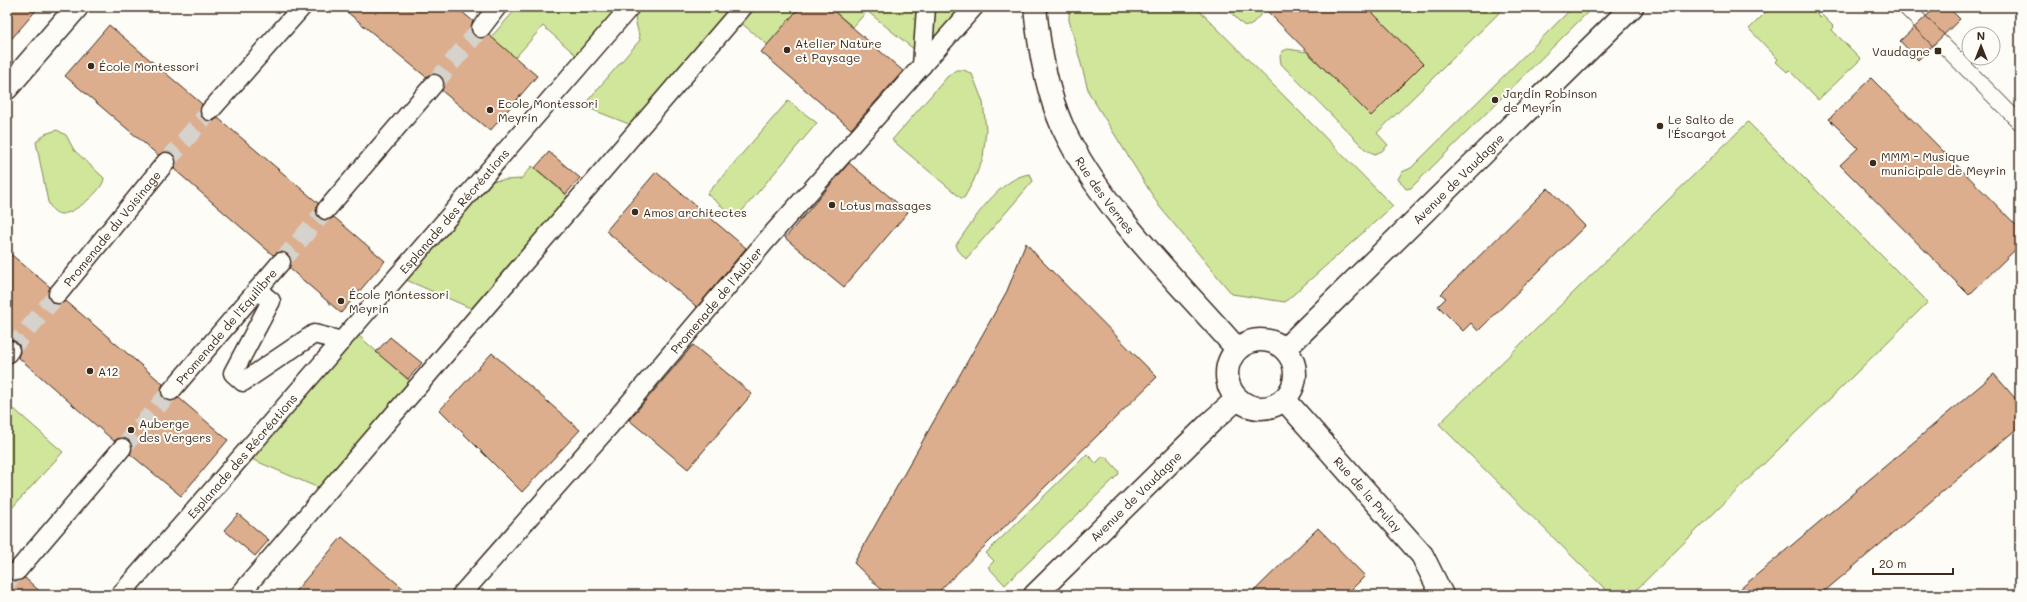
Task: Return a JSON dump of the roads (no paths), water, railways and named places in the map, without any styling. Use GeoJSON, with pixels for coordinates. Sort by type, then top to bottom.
{"type":"FeatureCollection","features":[{"type":"Feature","properties":{"kind":"street"},"geometry":{"type":"LineString","coordinates":[[7,88],[77,7]]}},
{"type":"Feature","properties":{"kind":"street"},"geometry":{"type":"LineString","coordinates":[[210,111],[302,7]]}},
{"type":"Feature","properties":{"kind":"street"},"geometry":{"type":"LineString","coordinates":[[481,28],[497,7]]}},
{"type":"Feature","properties":{"kind":"street","name":"Esplanade des Récréations"},"geometry":{"type":"LineString","coordinates":[[120,595],[342,341],[630,7]]}},
{"type":"Feature","properties":{"kind":"street"},"geometry":{"type":"LineString","coordinates":[[238,595],[743,7]]}},
{"type":"Feature","properties":{"kind":"street"},"geometry":{"type":"LineString","coordinates":[[922,66],[926,7]]}},
{"type":"Feature","properties":{"kind":"street","name":"Promenade de l'Aubier"},"geometry":{"type":"LineString","coordinates":[[461,595],[620,414],[765,242],[974,7]]}},
{"type":"Feature","properties":{"kind":"street","name":"Rue des Vernes"},"geometry":{"type":"LineString","coordinates":[[1034,7],[1038,40],[1049,89],[1063,127],[1076,152],[1106,197],[1136,234],[1237,349]]}},
{"type":"Feature","properties":{"kind":"street","name":"Avenue de Vaudagne"},"geometry":{"type":"LineString","coordinates":[[1285,350],[1632,7]]}},
{"type":"Feature","properties":{"kind":"street"},"geometry":{"type":"LineString","coordinates":[[326,210],[434,84]]}},
{"type":"Feature","properties":{"kind":"street","name":"Promenade du Voisinage"},"geometry":{"type":"LineString","coordinates":[[58,294],[166,162]]}},
{"type":"Feature","properties":{"kind":"street","name":"Promenade de l'Equilibre"},"geometry":{"type":"LineString","coordinates":[[171,391],[281,262]]}},
{"type":"Feature","properties":{"kind":"street"},"geometry":{"type":"LineString","coordinates":[[257,290],[271,301],[233,373],[243,382],[314,334],[342,341]]}},
{"type":"Feature","properties":{"kind":"street"},"geometry":{"type":"LineString","coordinates":[[1261,340],[1270,341],[1285,350],[1291,357],[1295,374],[1292,388],[1284,399],[1276,405],[1266,408],[1255,408],[1245,405],[1231,393],[1226,378],[1228,362],[1237,349],[1244,344],[1261,340]]}},
{"type":"Feature","properties":{"kind":"street","name":"Avenue de Vaudagne"},"geometry":{"type":"LineString","coordinates":[[1035,595],[1211,422],[1237,399]]}},
{"type":"Feature","properties":{"kind":"street","name":"Rue de la Prulay"},"geometry":{"type":"LineString","coordinates":[[1284,399],[1422,555],[1442,595]]}},
{"type":"Feature","properties":{"kind":"street"},"geometry":{"type":"LineString","coordinates":[[17,571],[122,448]]}},
{"type":"Feature","properties":{"kind":"tunnel"},"geometry":{"type":"LineString","coordinates":[[434,84],[481,28]]}},
{"type":"Feature","properties":{"kind":"tunnel"},"geometry":{"type":"LineString","coordinates":[[166,162],[210,111]]}},
{"type":"Feature","properties":{"kind":"tunnel"},"geometry":{"type":"LineString","coordinates":[[281,262],[326,210]]}},
{"type":"Feature","properties":{"kind":"tunnel"},"geometry":{"type":"LineString","coordinates":[[10,350],[58,294]]}},
{"type":"Feature","properties":{"kind":"tunnel"},"geometry":{"type":"LineString","coordinates":[[122,448],[171,391]]}},
{"type":"Feature","properties":{"kind":"tunnel"},"geometry":{"type":"LineString","coordinates":[[7,582],[17,571]]}},
{"type":"Feature","properties":{"kind":"tram line"},"geometry":{"type":"LineString","coordinates":[[1894,7],[2020,134]]}},
{"type":"Feature","properties":{"kind":"tram line"},"geometry":{"type":"LineString","coordinates":[[1917,7],[2020,112]]}},
{"type":"Feature","properties":{"kind":"place","name":"Atelier Nature et Paysage"},"geometry":{"type":"Point","coordinates":[787,50]}},
{"type":"Feature","properties":{"kind":"place","name":"Vaudagne"},"geometry":{"type":"Point","coordinates":[1938,51]}},
{"type":"Feature","properties":{"kind":"place","name":"École Montessori"},"geometry":{"type":"Point","coordinates":[91,66]}},
{"type":"Feature","properties":{"kind":"place","name":"Jardin Robinson de Meyrin"},"geometry":{"type":"Point","coordinates":[1495,100]}},
{"type":"Feature","properties":{"kind":"place","name":"Ecole Montessori Meyrin"},"geometry":{"type":"Point","coordinates":[490,110]}},
{"type":"Feature","properties":{"kind":"place","name":"Le Salto de l'Éscargot"},"geometry":{"type":"Point","coordinates":[1660,126]}},
{"type":"Feature","properties":{"kind":"place","name":"MMM - Musique municipale de Meyrin"},"geometry":{"type":"Point","coordinates":[1873,163]}},
{"type":"Feature","properties":{"kind":"place","name":"Lotus massages"},"geometry":{"type":"Point","coordinates":[832,205]}},
{"type":"Feature","properties":{"kind":"place","name":"Amos architectes"},"geometry":{"type":"Point","coordinates":[635,212]}},
{"type":"Feature","properties":{"kind":"place","name":"École Montessori Meyrin"},"geometry":{"type":"Point","coordinates":[341,301]}},
{"type":"Feature","properties":{"kind":"place","name":"A12"},"geometry":{"type":"Point","coordinates":[90,371]}},
{"type":"Feature","properties":{"kind":"place","name":"Auberge des Vergers"},"geometry":{"type":"Point","coordinates":[131,430]}}]}
